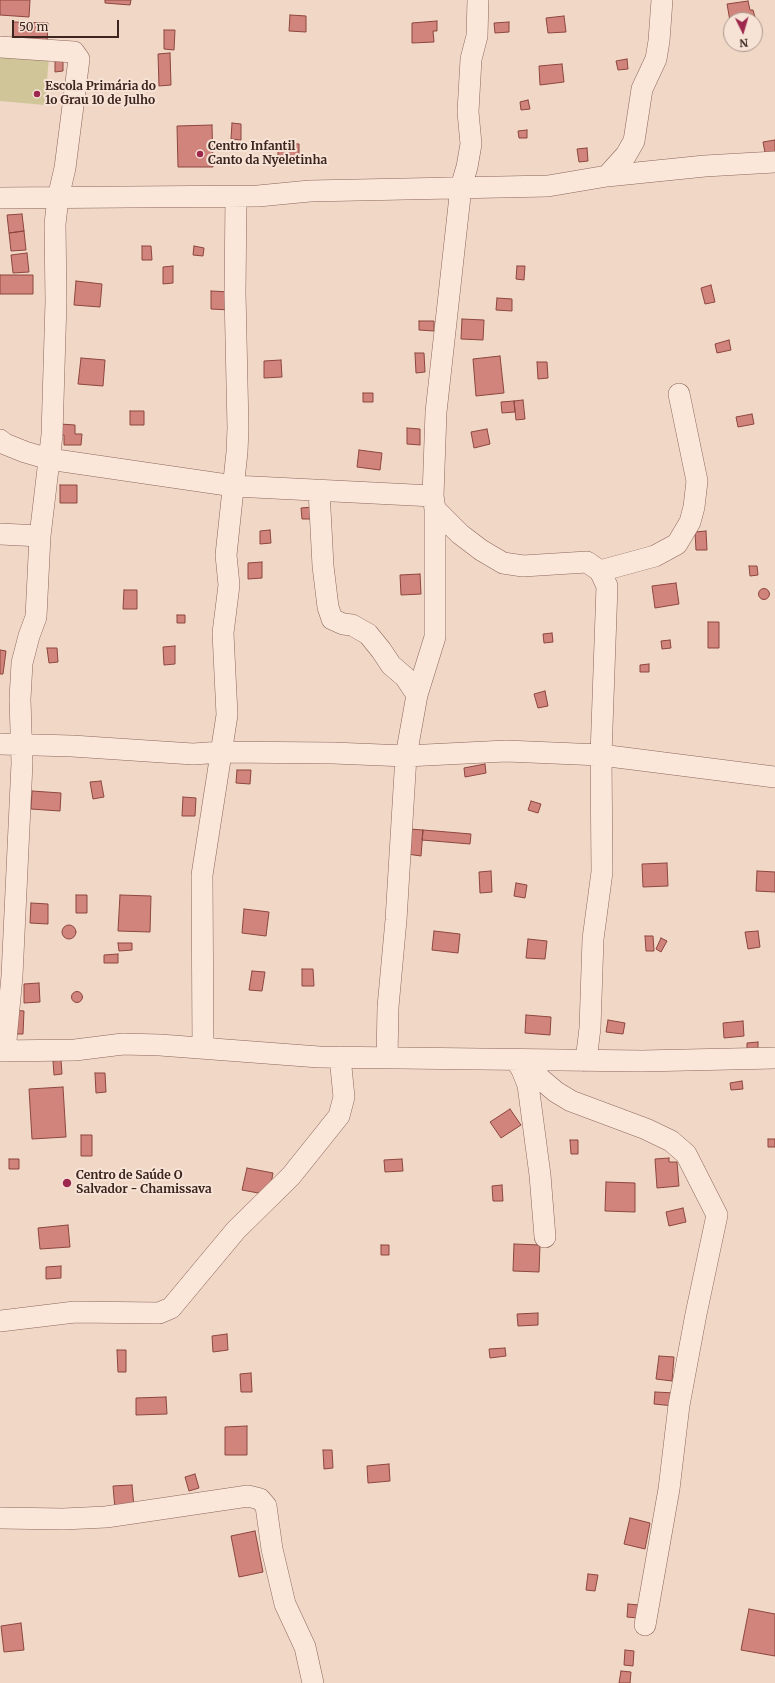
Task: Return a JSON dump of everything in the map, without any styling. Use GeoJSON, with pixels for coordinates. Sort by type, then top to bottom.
{"type":"FeatureCollection","features":[{"type":"Feature","properties":{"kind":"street"},"geometry":{"type":"LineString","coordinates":[[387,1058],[388,1006],[396,920],[406,756],[417,695],[435,637],[434,503],[436,412],[462,186],[471,144],[468,112],[471,59],[477,36],[478,0]]}},
{"type":"Feature","properties":{"kind":"street"},"geometry":{"type":"LineString","coordinates":[[607,176],[626,155],[634,141],[642,89],[656,59],[662,0]]}},
{"type":"Feature","properties":{"kind":"street"},"geometry":{"type":"LineString","coordinates":[[0,47],[74,52],[78,55],[79,59],[65,168],[58,198],[55,224],[56,301],[52,435],[40,536],[36,617],[22,663],[20,699],[22,763],[7,912],[3,1051],[75,1050],[123,1044],[340,1057],[518,1064],[586,1061],[775,1058]]}},
{"type":"Feature","properties":{"kind":"street"},"geometry":{"type":"LineString","coordinates":[[0,198],[236,196],[310,191],[462,186],[548,186],[607,176],[705,166],[775,162]]}},
{"type":"Feature","properties":{"kind":"street"},"geometry":{"type":"LineString","coordinates":[[203,1048],[202,876],[227,715],[223,632],[229,585],[226,554],[234,486],[238,428],[235,293],[236,196]]}},
{"type":"Feature","properties":{"kind":"street"},"geometry":{"type":"LineString","coordinates":[[600,571],[655,556],[677,544],[690,522],[694,507],[696,481],[679,394]]}},
{"type":"Feature","properties":{"kind":"street"},"geometry":{"type":"LineString","coordinates":[[0,440],[5,444],[25,452],[49,459],[234,486],[319,490],[434,503],[460,534],[481,550],[503,563],[523,566],[587,562],[600,571],[607,586],[601,755],[602,872],[593,940],[590,1028],[586,1061]]}},
{"type":"Feature","properties":{"kind":"street"},"geometry":{"type":"LineString","coordinates":[[319,490],[323,566],[328,607],[332,619],[343,624],[352,625],[368,634],[381,650],[390,665],[404,677],[417,695]]}},
{"type":"Feature","properties":{"kind":"street"},"geometry":{"type":"LineString","coordinates":[[0,534],[40,536]]}},
{"type":"Feature","properties":{"kind":"street"},"geometry":{"type":"LineString","coordinates":[[0,744],[192,754],[222,752],[333,753],[406,756],[506,751],[601,755],[775,777]]}},
{"type":"Feature","properties":{"kind":"street"},"geometry":{"type":"LineString","coordinates":[[0,1321],[75,1312],[159,1313],[171,1308],[236,1230],[291,1176],[339,1116],[344,1097],[340,1057]]}},
{"type":"Feature","properties":{"kind":"street"},"geometry":{"type":"LineString","coordinates":[[518,1064],[528,1084],[545,1238]]}},
{"type":"Feature","properties":{"kind":"street"},"geometry":{"type":"LineString","coordinates":[[518,1064],[530,1070],[556,1092],[571,1101],[646,1129],[671,1141],[686,1154],[717,1216],[696,1314],[679,1405],[669,1490],[645,1625]]}},
{"type":"Feature","properties":{"kind":"street"},"geometry":{"type":"LineString","coordinates":[[0,1518],[63,1519],[106,1517],[248,1496],[260,1499],[266,1506],[272,1549],[285,1604],[305,1647],[313,1683]]}},
{"type":"Feature","properties":{"kind":"shaded area"},"geometry":{"type":"Polygon","coordinates":[[[0,52],[49,56],[45,105],[0,101],[0,52]]]}},
{"type":"Feature","properties":{"kind":"building"},"geometry":{"type":"Polygon","coordinates":[[[0,0],[30,0],[29,17],[0,15],[0,0]]]}},
{"type":"Feature","properties":{"kind":"building"},"geometry":{"type":"Polygon","coordinates":[[[105,0],[131,0],[130,5],[105,3],[105,0]]]}},
{"type":"Feature","properties":{"kind":"building"},"geometry":{"type":"Polygon","coordinates":[[[748,1],[750,10],[753,10],[754,12],[728,12],[727,4],[748,1]]]}},
{"type":"Feature","properties":{"kind":"building"},"geometry":{"type":"Polygon","coordinates":[[[290,15],[306,16],[306,32],[289,31],[290,15]]]}},
{"type":"Feature","properties":{"kind":"building"},"geometry":{"type":"Polygon","coordinates":[[[564,16],[566,32],[548,33],[546,18],[564,16]]]}},
{"type":"Feature","properties":{"kind":"building"},"geometry":{"type":"Polygon","coordinates":[[[437,21],[437,31],[433,31],[434,42],[412,43],[412,23],[437,21]]]}},
{"type":"Feature","properties":{"kind":"building"},"geometry":{"type":"Polygon","coordinates":[[[13,22],[48,23],[47,45],[12,43],[13,22]]]}},
{"type":"Feature","properties":{"kind":"building"},"geometry":{"type":"Polygon","coordinates":[[[509,22],[509,32],[495,33],[494,23],[509,22]]]}},
{"type":"Feature","properties":{"kind":"building"},"geometry":{"type":"Polygon","coordinates":[[[164,30],[175,30],[174,50],[164,49],[164,30]]]}},
{"type":"Feature","properties":{"kind":"building"},"geometry":{"type":"Polygon","coordinates":[[[170,53],[171,85],[159,86],[158,54],[170,53]]]}},
{"type":"Feature","properties":{"kind":"building"},"geometry":{"type":"Polygon","coordinates":[[[55,57],[63,57],[63,71],[55,72],[55,57]]]}},
{"type":"Feature","properties":{"kind":"building"},"geometry":{"type":"Polygon","coordinates":[[[627,59],[628,69],[618,70],[616,61],[627,59]]]}},
{"type":"Feature","properties":{"kind":"building"},"geometry":{"type":"Polygon","coordinates":[[[562,64],[564,82],[540,85],[539,66],[562,64]]]}},
{"type":"Feature","properties":{"kind":"building"},"geometry":{"type":"Polygon","coordinates":[[[528,100],[530,109],[521,110],[520,102],[528,100]]]}},
{"type":"Feature","properties":{"kind":"building"},"geometry":{"type":"Polygon","coordinates":[[[232,123],[241,124],[241,140],[231,139],[232,123]]]}},
{"type":"Feature","properties":{"kind":"building","name":"Centro Infantil Canto da Nyeletinha"},"geometry":{"type":"Polygon","coordinates":[[[212,125],[213,167],[178,167],[177,126],[212,125]]]}},
{"type":"Feature","properties":{"kind":"building"},"geometry":{"type":"Polygon","coordinates":[[[527,130],[527,138],[519,138],[518,131],[527,130]]]}},
{"type":"Feature","properties":{"kind":"building"},"geometry":{"type":"Polygon","coordinates":[[[775,140],[775,156],[766,158],[763,142],[775,140]]]}},
{"type":"Feature","properties":{"kind":"building"},"geometry":{"type":"Polygon","coordinates":[[[278,143],[299,144],[299,164],[278,163],[278,143]]]}},
{"type":"Feature","properties":{"kind":"building"},"geometry":{"type":"Polygon","coordinates":[[[587,148],[588,161],[579,162],[577,149],[587,148]]]}},
{"type":"Feature","properties":{"kind":"building"},"geometry":{"type":"Polygon","coordinates":[[[22,214],[24,231],[9,233],[7,215],[22,214]]]}},
{"type":"Feature","properties":{"kind":"building"},"geometry":{"type":"Polygon","coordinates":[[[24,231],[26,250],[11,251],[9,233],[24,231]]]}},
{"type":"Feature","properties":{"kind":"building"},"geometry":{"type":"Polygon","coordinates":[[[142,246],[151,246],[152,260],[142,260],[142,246]]]}},
{"type":"Feature","properties":{"kind":"building"},"geometry":{"type":"Polygon","coordinates":[[[194,246],[204,248],[203,256],[193,255],[194,246]]]}},
{"type":"Feature","properties":{"kind":"building"},"geometry":{"type":"Polygon","coordinates":[[[27,253],[29,272],[13,273],[11,255],[27,253]]]}},
{"type":"Feature","properties":{"kind":"building"},"geometry":{"type":"Polygon","coordinates":[[[173,266],[173,283],[163,284],[163,267],[173,266]]]}},
{"type":"Feature","properties":{"kind":"building"},"geometry":{"type":"Polygon","coordinates":[[[517,266],[525,266],[524,280],[516,279],[517,266]]]}},
{"type":"Feature","properties":{"kind":"building"},"geometry":{"type":"Polygon","coordinates":[[[0,275],[33,275],[33,294],[0,294],[0,275]]]}},
{"type":"Feature","properties":{"kind":"building"},"geometry":{"type":"Polygon","coordinates":[[[76,281],[102,284],[100,307],[74,305],[76,281]]]}},
{"type":"Feature","properties":{"kind":"building"},"geometry":{"type":"Polygon","coordinates":[[[711,285],[715,302],[705,304],[701,288],[711,285]]]}},
{"type":"Feature","properties":{"kind":"building"},"geometry":{"type":"Polygon","coordinates":[[[211,291],[230,292],[230,310],[211,309],[211,291]]]}},
{"type":"Feature","properties":{"kind":"building"},"geometry":{"type":"Polygon","coordinates":[[[497,298],[512,299],[512,311],[496,310],[497,298]]]}},
{"type":"Feature","properties":{"kind":"building"},"geometry":{"type":"Polygon","coordinates":[[[462,319],[484,320],[483,340],[461,339],[462,319]]]}},
{"type":"Feature","properties":{"kind":"building"},"geometry":{"type":"Polygon","coordinates":[[[419,321],[434,321],[434,331],[419,330],[419,321]]]}},
{"type":"Feature","properties":{"kind":"building"},"geometry":{"type":"Polygon","coordinates":[[[729,340],[731,350],[717,353],[715,344],[729,340]]]}},
{"type":"Feature","properties":{"kind":"building"},"geometry":{"type":"Polygon","coordinates":[[[415,353],[424,353],[425,372],[416,373],[415,353]]]}},
{"type":"Feature","properties":{"kind":"building"},"geometry":{"type":"Polygon","coordinates":[[[500,356],[504,393],[476,396],[473,359],[500,356]]]}},
{"type":"Feature","properties":{"kind":"building"},"geometry":{"type":"Polygon","coordinates":[[[81,358],[105,360],[103,386],[78,384],[81,358]]]}},
{"type":"Feature","properties":{"kind":"building"},"geometry":{"type":"Polygon","coordinates":[[[281,360],[282,377],[264,378],[264,361],[281,360]]]}},
{"type":"Feature","properties":{"kind":"building"},"geometry":{"type":"Polygon","coordinates":[[[537,362],[547,362],[548,378],[538,379],[537,362]]]}},
{"type":"Feature","properties":{"kind":"building"},"geometry":{"type":"Polygon","coordinates":[[[363,393],[373,393],[373,402],[363,402],[363,393]]]}},
{"type":"Feature","properties":{"kind":"building"},"geometry":{"type":"Polygon","coordinates":[[[523,400],[525,419],[516,420],[514,401],[523,400]]]}},
{"type":"Feature","properties":{"kind":"building"},"geometry":{"type":"Polygon","coordinates":[[[514,401],[515,412],[502,413],[501,402],[514,401]]]}},
{"type":"Feature","properties":{"kind":"building"},"geometry":{"type":"Polygon","coordinates":[[[130,411],[144,411],[144,425],[130,425],[130,411]]]}},
{"type":"Feature","properties":{"kind":"building"},"geometry":{"type":"Polygon","coordinates":[[[752,414],[754,424],[738,427],[736,417],[752,414]]]}},
{"type":"Feature","properties":{"kind":"building"},"geometry":{"type":"Polygon","coordinates":[[[60,424],[75,425],[75,434],[82,434],[81,445],[64,445],[64,435],[60,434],[60,424]]]}},
{"type":"Feature","properties":{"kind":"building"},"geometry":{"type":"Polygon","coordinates":[[[407,428],[420,429],[420,445],[407,444],[407,428]]]}},
{"type":"Feature","properties":{"kind":"building"},"geometry":{"type":"Polygon","coordinates":[[[487,429],[490,444],[474,448],[471,432],[487,429]]]}},
{"type":"Feature","properties":{"kind":"building"},"geometry":{"type":"Polygon","coordinates":[[[359,450],[382,453],[380,470],[357,467],[359,450]]]}},
{"type":"Feature","properties":{"kind":"building"},"geometry":{"type":"Polygon","coordinates":[[[60,485],[77,485],[77,503],[60,503],[60,485]]]}},
{"type":"Feature","properties":{"kind":"building"},"geometry":{"type":"Polygon","coordinates":[[[313,507],[313,519],[302,519],[301,508],[313,507]]]}},
{"type":"Feature","properties":{"kind":"building"},"geometry":{"type":"Polygon","coordinates":[[[270,530],[271,543],[260,544],[260,531],[270,530]]]}},
{"type":"Feature","properties":{"kind":"building"},"geometry":{"type":"Polygon","coordinates":[[[706,531],[707,550],[696,550],[695,532],[706,531]]]}},
{"type":"Feature","properties":{"kind":"building"},"geometry":{"type":"Polygon","coordinates":[[[262,562],[262,578],[248,579],[248,563],[262,562]]]}},
{"type":"Feature","properties":{"kind":"building"},"geometry":{"type":"Polygon","coordinates":[[[749,566],[757,566],[758,575],[750,576],[749,566]]]}},
{"type":"Feature","properties":{"kind":"building"},"geometry":{"type":"Polygon","coordinates":[[[420,574],[421,594],[401,595],[400,575],[420,574]]]}},
{"type":"Feature","properties":{"kind":"building"},"geometry":{"type":"Polygon","coordinates":[[[676,583],[679,604],[655,608],[652,586],[676,583]]]}},
{"type":"Feature","properties":{"kind":"building"},"geometry":{"type":"Polygon","coordinates":[[[764,588],[768,590],[770,594],[768,598],[764,600],[760,598],[758,594],[760,590],[764,588]]]}},
{"type":"Feature","properties":{"kind":"building"},"geometry":{"type":"Polygon","coordinates":[[[124,590],[137,590],[137,609],[123,609],[124,590]]]}},
{"type":"Feature","properties":{"kind":"building"},"geometry":{"type":"Polygon","coordinates":[[[177,615],[185,615],[185,623],[177,623],[177,615]]]}},
{"type":"Feature","properties":{"kind":"building"},"geometry":{"type":"Polygon","coordinates":[[[708,622],[719,622],[719,648],[708,648],[708,622]]]}},
{"type":"Feature","properties":{"kind":"building"},"geometry":{"type":"Polygon","coordinates":[[[552,633],[553,642],[544,643],[543,634],[552,633]]]}},
{"type":"Feature","properties":{"kind":"building"},"geometry":{"type":"Polygon","coordinates":[[[670,640],[671,648],[662,649],[661,641],[670,640]]]}},
{"type":"Feature","properties":{"kind":"building"},"geometry":{"type":"Polygon","coordinates":[[[175,646],[175,664],[164,665],[163,647],[175,646]]]}},
{"type":"Feature","properties":{"kind":"building"},"geometry":{"type":"Polygon","coordinates":[[[47,648],[57,648],[58,662],[49,663],[47,648]]]}},
{"type":"Feature","properties":{"kind":"building"},"geometry":{"type":"Polygon","coordinates":[[[0,650],[6,651],[3,674],[0,674],[0,650]]]}},
{"type":"Feature","properties":{"kind":"building"},"geometry":{"type":"Polygon","coordinates":[[[649,664],[649,672],[640,672],[640,665],[649,664]]]}},
{"type":"Feature","properties":{"kind":"building"},"geometry":{"type":"Polygon","coordinates":[[[545,691],[548,706],[538,708],[534,694],[545,691]]]}},
{"type":"Feature","properties":{"kind":"building"},"geometry":{"type":"Polygon","coordinates":[[[485,764],[486,773],[465,777],[464,768],[485,764]]]}},
{"type":"Feature","properties":{"kind":"building"},"geometry":{"type":"Polygon","coordinates":[[[237,770],[251,770],[250,784],[236,783],[237,770]]]}},
{"type":"Feature","properties":{"kind":"building"},"geometry":{"type":"Polygon","coordinates":[[[101,781],[104,797],[93,799],[90,782],[101,781]]]}},
{"type":"Feature","properties":{"kind":"building"},"geometry":{"type":"Polygon","coordinates":[[[32,791],[61,793],[60,811],[31,809],[32,791]]]}},
{"type":"Feature","properties":{"kind":"building"},"geometry":{"type":"Polygon","coordinates":[[[183,797],[196,798],[195,816],[182,816],[183,797]]]}},
{"type":"Feature","properties":{"kind":"building"},"geometry":{"type":"Polygon","coordinates":[[[531,801],[541,804],[538,813],[528,810],[531,801]]]}},
{"type":"Feature","properties":{"kind":"building"},"geometry":{"type":"Polygon","coordinates":[[[409,829],[423,830],[421,856],[407,854],[409,829]]]}},
{"type":"Feature","properties":{"kind":"building"},"geometry":{"type":"Polygon","coordinates":[[[423,830],[471,834],[470,844],[422,840],[423,830]]]}},
{"type":"Feature","properties":{"kind":"building"},"geometry":{"type":"Polygon","coordinates":[[[667,863],[668,886],[643,887],[642,864],[667,863]]]}},
{"type":"Feature","properties":{"kind":"building"},"geometry":{"type":"Polygon","coordinates":[[[491,871],[492,892],[480,893],[479,872],[491,871]]]}},
{"type":"Feature","properties":{"kind":"building"},"geometry":{"type":"Polygon","coordinates":[[[757,871],[775,872],[775,892],[756,891],[757,871]]]}},
{"type":"Feature","properties":{"kind":"building"},"geometry":{"type":"Polygon","coordinates":[[[516,883],[527,885],[525,898],[514,896],[516,883]]]}},
{"type":"Feature","properties":{"kind":"building"},"geometry":{"type":"Polygon","coordinates":[[[76,895],[87,895],[87,913],[76,913],[76,895]]]}},
{"type":"Feature","properties":{"kind":"building"},"geometry":{"type":"Polygon","coordinates":[[[120,895],[151,896],[150,932],[118,931],[120,895]]]}},
{"type":"Feature","properties":{"kind":"building"},"geometry":{"type":"Polygon","coordinates":[[[31,903],[48,904],[48,924],[30,923],[31,903]]]}},
{"type":"Feature","properties":{"kind":"building"},"geometry":{"type":"Polygon","coordinates":[[[244,909],[269,912],[266,936],[242,933],[244,909]]]}},
{"type":"Feature","properties":{"kind":"building"},"geometry":{"type":"Polygon","coordinates":[[[69,925],[74,927],[76,932],[74,937],[69,939],[64,937],[62,932],[64,927],[69,925]]]}},
{"type":"Feature","properties":{"kind":"building"},"geometry":{"type":"Polygon","coordinates":[[[434,931],[460,934],[458,953],[432,950],[434,931]]]}},
{"type":"Feature","properties":{"kind":"building"},"geometry":{"type":"Polygon","coordinates":[[[758,931],[760,947],[748,949],[745,932],[758,931]]]}},
{"type":"Feature","properties":{"kind":"building"},"geometry":{"type":"Polygon","coordinates":[[[645,936],[653,936],[654,951],[646,951],[645,936]]]}},
{"type":"Feature","properties":{"kind":"building"},"geometry":{"type":"Polygon","coordinates":[[[661,938],[667,941],[661,952],[656,949],[661,938]]]}},
{"type":"Feature","properties":{"kind":"building"},"geometry":{"type":"Polygon","coordinates":[[[528,939],[547,941],[545,959],[526,958],[528,939]]]}},
{"type":"Feature","properties":{"kind":"building"},"geometry":{"type":"Polygon","coordinates":[[[118,943],[132,943],[132,950],[119,951],[118,943]]]}},
{"type":"Feature","properties":{"kind":"building"},"geometry":{"type":"Polygon","coordinates":[[[118,954],[118,963],[104,963],[104,955],[118,954]]]}},
{"type":"Feature","properties":{"kind":"building"},"geometry":{"type":"Polygon","coordinates":[[[302,969],[313,969],[314,986],[302,986],[302,969]]]}},
{"type":"Feature","properties":{"kind":"building"},"geometry":{"type":"Polygon","coordinates":[[[252,971],[265,972],[262,991],[249,990],[252,971]]]}},
{"type":"Feature","properties":{"kind":"building"},"geometry":{"type":"Polygon","coordinates":[[[39,983],[40,1002],[24,1003],[24,984],[39,983]]]}},
{"type":"Feature","properties":{"kind":"building"},"geometry":{"type":"Polygon","coordinates":[[[77,991],[81,993],[83,997],[81,1001],[77,1003],[73,1001],[71,997],[73,993],[77,991]]]}},
{"type":"Feature","properties":{"kind":"building"},"geometry":{"type":"Polygon","coordinates":[[[11,1010],[24,1011],[23,1034],[10,1034],[11,1010]]]}},
{"type":"Feature","properties":{"kind":"building"},"geometry":{"type":"Polygon","coordinates":[[[526,1015],[551,1017],[550,1035],[525,1033],[526,1015]]]}},
{"type":"Feature","properties":{"kind":"building"},"geometry":{"type":"Polygon","coordinates":[[[608,1020],[625,1023],[623,1034],[606,1032],[608,1020]]]}},
{"type":"Feature","properties":{"kind":"building"},"geometry":{"type":"Polygon","coordinates":[[[743,1021],[744,1036],[724,1038],[723,1023],[743,1021]]]}},
{"type":"Feature","properties":{"kind":"building"},"geometry":{"type":"Polygon","coordinates":[[[758,1042],[758,1051],[747,1052],[747,1043],[758,1042]]]}},
{"type":"Feature","properties":{"kind":"building"},"geometry":{"type":"Polygon","coordinates":[[[61,1060],[62,1074],[54,1075],[53,1061],[61,1060]]]}},
{"type":"Feature","properties":{"kind":"building"},"geometry":{"type":"Polygon","coordinates":[[[95,1073],[105,1073],[106,1092],[96,1093],[95,1073]]]}},
{"type":"Feature","properties":{"kind":"building"},"geometry":{"type":"Polygon","coordinates":[[[742,1081],[743,1089],[731,1090],[730,1083],[742,1081]]]}},
{"type":"Feature","properties":{"kind":"building"},"geometry":{"type":"Polygon","coordinates":[[[63,1087],[66,1137],[32,1139],[29,1089],[63,1087]]]}},
{"type":"Feature","properties":{"kind":"building"},"geometry":{"type":"Polygon","coordinates":[[[510,1109],[521,1125],[501,1138],[490,1122],[510,1109]]]}},
{"type":"Feature","properties":{"kind":"building"},"geometry":{"type":"Polygon","coordinates":[[[81,1135],[92,1135],[92,1156],[81,1156],[81,1135]]]}},
{"type":"Feature","properties":{"kind":"building"},"geometry":{"type":"Polygon","coordinates":[[[768,1139],[775,1139],[775,1147],[768,1147],[768,1139]]]}},
{"type":"Feature","properties":{"kind":"building"},"geometry":{"type":"Polygon","coordinates":[[[570,1140],[578,1140],[578,1154],[571,1154],[570,1140]]]}},
{"type":"Feature","properties":{"kind":"building"},"geometry":{"type":"Polygon","coordinates":[[[669,1158],[669,1162],[677,1162],[679,1186],[657,1188],[655,1159],[669,1158]]]}},
{"type":"Feature","properties":{"kind":"building"},"geometry":{"type":"Polygon","coordinates":[[[9,1159],[19,1159],[19,1169],[9,1169],[9,1159]]]}},
{"type":"Feature","properties":{"kind":"building"},"geometry":{"type":"Polygon","coordinates":[[[402,1159],[403,1171],[385,1172],[384,1160],[402,1159]]]}},
{"type":"Feature","properties":{"kind":"building"},"geometry":{"type":"Polygon","coordinates":[[[247,1168],[273,1173],[269,1195],[242,1190],[247,1168]]]}},
{"type":"Feature","properties":{"kind":"building"},"geometry":{"type":"Polygon","coordinates":[[[606,1182],[635,1183],[635,1212],[605,1211],[606,1182]]]}},
{"type":"Feature","properties":{"kind":"building"},"geometry":{"type":"Polygon","coordinates":[[[502,1185],[503,1201],[493,1201],[492,1186],[502,1185]]]}},
{"type":"Feature","properties":{"kind":"building"},"geometry":{"type":"Polygon","coordinates":[[[683,1208],[686,1222],[669,1226],[666,1212],[683,1208]]]}},
{"type":"Feature","properties":{"kind":"building"},"geometry":{"type":"Polygon","coordinates":[[[68,1225],[70,1247],[40,1249],[38,1228],[68,1225]]]}},
{"type":"Feature","properties":{"kind":"building"},"geometry":{"type":"Polygon","coordinates":[[[514,1244],[540,1245],[539,1272],[513,1271],[514,1244]]]}},
{"type":"Feature","properties":{"kind":"building"},"geometry":{"type":"Polygon","coordinates":[[[381,1245],[389,1245],[389,1255],[381,1255],[381,1245]]]}},
{"type":"Feature","properties":{"kind":"building"},"geometry":{"type":"Polygon","coordinates":[[[61,1266],[61,1278],[46,1279],[46,1267],[61,1266]]]}},
{"type":"Feature","properties":{"kind":"building"},"geometry":{"type":"Polygon","coordinates":[[[538,1313],[538,1325],[518,1326],[517,1314],[538,1313]]]}},
{"type":"Feature","properties":{"kind":"building"},"geometry":{"type":"Polygon","coordinates":[[[227,1334],[228,1350],[213,1352],[212,1336],[227,1334]]]}},
{"type":"Feature","properties":{"kind":"building"},"geometry":{"type":"Polygon","coordinates":[[[505,1348],[506,1356],[490,1358],[489,1349],[505,1348]]]}},
{"type":"Feature","properties":{"kind":"building"},"geometry":{"type":"Polygon","coordinates":[[[117,1350],[126,1350],[126,1372],[118,1372],[117,1350]]]}},
{"type":"Feature","properties":{"kind":"building"},"geometry":{"type":"Polygon","coordinates":[[[659,1356],[674,1357],[672,1381],[656,1379],[659,1356]]]}},
{"type":"Feature","properties":{"kind":"building"},"geometry":{"type":"Polygon","coordinates":[[[251,1373],[252,1392],[241,1392],[240,1374],[251,1373]]]}},
{"type":"Feature","properties":{"kind":"building"},"geometry":{"type":"Polygon","coordinates":[[[655,1392],[675,1393],[674,1406],[654,1404],[655,1392]]]}},
{"type":"Feature","properties":{"kind":"building"},"geometry":{"type":"Polygon","coordinates":[[[166,1397],[167,1414],[136,1415],[136,1398],[166,1397]]]}},
{"type":"Feature","properties":{"kind":"building"},"geometry":{"type":"Polygon","coordinates":[[[247,1426],[247,1455],[225,1455],[225,1427],[247,1426]]]}},
{"type":"Feature","properties":{"kind":"building"},"geometry":{"type":"Polygon","coordinates":[[[323,1450],[332,1450],[333,1468],[324,1469],[323,1450]]]}},
{"type":"Feature","properties":{"kind":"building"},"geometry":{"type":"Polygon","coordinates":[[[389,1464],[390,1481],[368,1483],[367,1466],[389,1464]]]}},
{"type":"Feature","properties":{"kind":"building"},"geometry":{"type":"Polygon","coordinates":[[[195,1474],[199,1488],[189,1491],[185,1477],[195,1474]]]}},
{"type":"Feature","properties":{"kind":"building"},"geometry":{"type":"Polygon","coordinates":[[[132,1485],[134,1507],[115,1509],[113,1486],[132,1485]]]}},
{"type":"Feature","properties":{"kind":"building"},"geometry":{"type":"Polygon","coordinates":[[[630,1518],[650,1523],[645,1549],[624,1544],[630,1518]]]}},
{"type":"Feature","properties":{"kind":"building"},"geometry":{"type":"Polygon","coordinates":[[[255,1531],[263,1572],[239,1577],[231,1536],[255,1531]]]}},
{"type":"Feature","properties":{"kind":"building"},"geometry":{"type":"Polygon","coordinates":[[[588,1574],[598,1575],[595,1591],[586,1590],[588,1574]]]}},
{"type":"Feature","properties":{"kind":"building"},"geometry":{"type":"Polygon","coordinates":[[[628,1604],[639,1605],[638,1618],[627,1617],[628,1604]]]}},
{"type":"Feature","properties":{"kind":"building"},"geometry":{"type":"Polygon","coordinates":[[[749,1609],[775,1614],[775,1656],[741,1650],[749,1609]]]}},
{"type":"Feature","properties":{"kind":"building"},"geometry":{"type":"Polygon","coordinates":[[[21,1623],[24,1650],[4,1652],[1,1626],[21,1623]]]}},
{"type":"Feature","properties":{"kind":"building"},"geometry":{"type":"Polygon","coordinates":[[[625,1650],[634,1651],[633,1666],[624,1665],[625,1650]]]}},
{"type":"Feature","properties":{"kind":"building"},"geometry":{"type":"Polygon","coordinates":[[[621,1671],[631,1672],[630,1683],[619,1683],[621,1671]]]}},
{"type":"Feature","properties":{"kind":"place","name":"Escola Primária do 1o Grau 10 de Julho"},"geometry":{"type":"Point","coordinates":[37,94]}},
{"type":"Feature","properties":{"kind":"place","name":"Centro Infantil Canto da Nyeletinha"},"geometry":{"type":"Point","coordinates":[200,154]}},
{"type":"Feature","properties":{"kind":"place","name":"Centro de Saúde O Salvador - Chamissava"},"geometry":{"type":"Point","coordinates":[67,1183]}}]}
